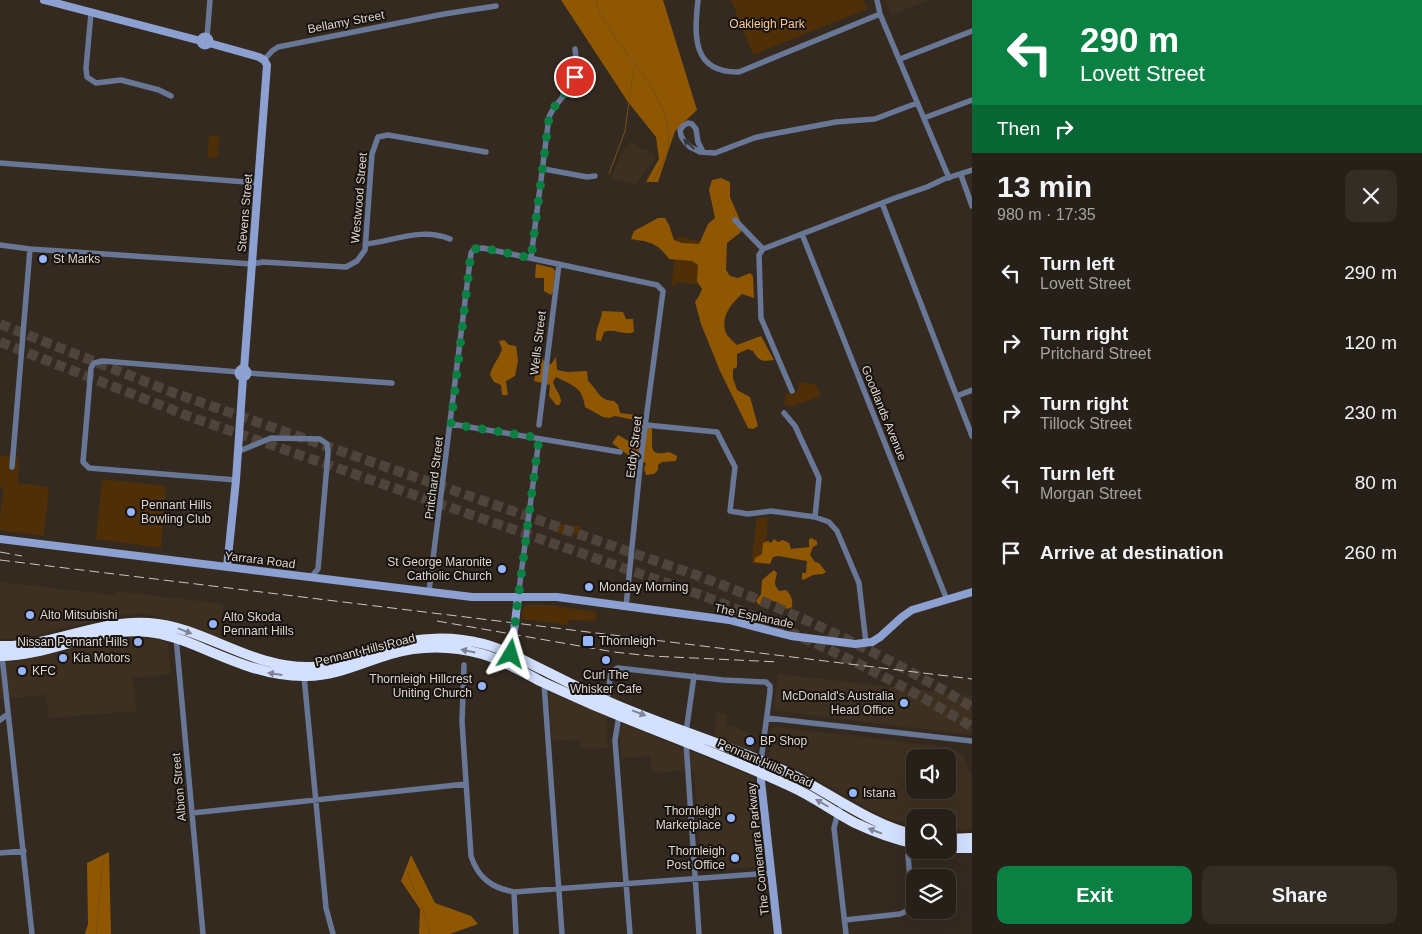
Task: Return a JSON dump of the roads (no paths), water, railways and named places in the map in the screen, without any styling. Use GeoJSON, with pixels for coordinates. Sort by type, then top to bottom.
{"type":"FeatureCollection","features":[{"type":"Feature","properties":{"kind":"highway","name":"Pennant Hills Road"},"geometry":{"type":"LineString","coordinates":[[0,652],[27,644],[116,625],[150,623],[181,629],[259,660],[304,672],[402,642],[436,639],[485,644],[511,654],[608,701],[686,731],[805,781],[870,829],[906,842]]}},
{"type":"Feature","properties":{"kind":"highway","name":"Pennant Hills Road"},"geometry":{"type":"LineString","coordinates":[[0,652],[20,655],[128,631],[147,631],[176,637],[247,667],[267,672],[339,672],[404,651],[437,648],[464,650],[483,654],[619,716],[761,773],[840,808],[906,832]]}},
{"type":"Feature","properties":{"kind":"highway"},"geometry":{"type":"LineString","coordinates":[[511,654],[512,660],[532,677]]}},
{"type":"Feature","properties":{"kind":"highway"},"geometry":{"type":"LineString","coordinates":[[956,839],[972,838]]}},
{"type":"Feature","properties":{"kind":"highway"},"geometry":{"type":"LineString","coordinates":[[956,848],[972,848]]}},
{"type":"Feature","properties":{"kind":"main road"},"geometry":{"type":"LineString","coordinates":[[44,0],[206,41],[264,60]]}},
{"type":"Feature","properties":{"kind":"main road","name":"Stevens Street"},"geometry":{"type":"LineString","coordinates":[[228,567],[268,72],[264,60]]}},
{"type":"Feature","properties":{"kind":"main road","name":"Yarrara Road"},"geometry":{"type":"LineString","coordinates":[[0,539],[472,597],[518,597]]}},
{"type":"Feature","properties":{"kind":"main road"},"geometry":{"type":"LineString","coordinates":[[866,643],[885,634],[912,610],[972,592]]}},
{"type":"Feature","properties":{"kind":"main road"},"geometry":{"type":"LineString","coordinates":[[511,654],[518,597]]}},
{"type":"Feature","properties":{"kind":"main road","name":"The Esplanade"},"geometry":{"type":"LineString","coordinates":[[518,597],[557,598],[741,622],[800,637],[856,644],[866,643]]}},
{"type":"Feature","properties":{"kind":"main road","name":"The Comenarra Parkway"},"geometry":{"type":"LineString","coordinates":[[761,762],[778,934]]}},
{"type":"Feature","properties":{"kind":"street"},"geometry":{"type":"LineString","coordinates":[[206,41],[210,0]]}},
{"type":"Feature","properties":{"kind":"street"},"geometry":{"type":"LineString","coordinates":[[698,0],[695,26],[696,42],[703,58],[710,65],[720,71],[729,72],[740,72],[880,14]]}},
{"type":"Feature","properties":{"kind":"street"},"geometry":{"type":"LineString","coordinates":[[877,3],[949,178]]}},
{"type":"Feature","properties":{"kind":"street","name":"Bellamy Street"},"geometry":{"type":"LineString","coordinates":[[264,60],[272,50],[278,47],[444,14],[496,6]]}},
{"type":"Feature","properties":{"kind":"street"},"geometry":{"type":"LineString","coordinates":[[91,13],[86,68],[87,77],[96,83],[120,80],[159,90],[171,96]]}},
{"type":"Feature","properties":{"kind":"street"},"geometry":{"type":"LineString","coordinates":[[900,59],[972,31]]}},
{"type":"Feature","properties":{"kind":"street"},"geometry":{"type":"LineString","coordinates":[[559,264],[531,258],[551,111],[570,87],[575,77],[575,49]]}},
{"type":"Feature","properties":{"kind":"street"},"geometry":{"type":"LineString","coordinates":[[924,118],[972,100]]}},
{"type":"Feature","properties":{"kind":"street"},"geometry":{"type":"LineString","coordinates":[[703,152],[698,142],[696,129],[692,124],[688,123],[683,126],[680,130],[685,142],[695,150],[703,152],[715,153],[754,138],[821,125],[876,120],[918,103]]}},
{"type":"Feature","properties":{"kind":"street","name":"Westwood Street"},"geometry":{"type":"LineString","coordinates":[[0,245],[30,249],[252,264],[263,262],[346,267],[352,265],[360,258],[365,250],[372,154],[378,137],[388,135],[486,152]]}},
{"type":"Feature","properties":{"kind":"street"},"geometry":{"type":"LineString","coordinates":[[0,163],[259,183]]}},
{"type":"Feature","properties":{"kind":"street"},"geometry":{"type":"LineString","coordinates":[[544,169],[587,177],[595,176]]}},
{"type":"Feature","properties":{"kind":"street"},"geometry":{"type":"LineString","coordinates":[[792,391],[761,318],[759,255],[763,249],[972,170]]}},
{"type":"Feature","properties":{"kind":"street"},"geometry":{"type":"LineString","coordinates":[[961,175],[972,206]]}},
{"type":"Feature","properties":{"kind":"street"},"geometry":{"type":"LineString","coordinates":[[882,203],[972,436]]}},
{"type":"Feature","properties":{"kind":"street"},"geometry":{"type":"LineString","coordinates":[[735,220],[763,249]]}},
{"type":"Feature","properties":{"kind":"street"},"geometry":{"type":"LineString","coordinates":[[366,244],[420,234],[439,235],[450,239]]}},
{"type":"Feature","properties":{"kind":"street","name":"Goodlands Avenue"},"geometry":{"type":"LineString","coordinates":[[802,234],[948,600]]}},
{"type":"Feature","properties":{"kind":"street","name":"Pritchard Street"},"geometry":{"type":"LineString","coordinates":[[429,592],[471,253],[474,249],[483,248],[531,258]]}},
{"type":"Feature","properties":{"kind":"street"},"geometry":{"type":"LineString","coordinates":[[12,467],[30,249]]}},
{"type":"Feature","properties":{"kind":"street","name":"Eddy Street"},"geometry":{"type":"LineString","coordinates":[[559,264],[657,286],[662,289],[661,313],[646,425],[626,607]]}},
{"type":"Feature","properties":{"kind":"street","name":"Wells Street"},"geometry":{"type":"LineString","coordinates":[[539,425],[559,264]]}},
{"type":"Feature","properties":{"kind":"street"},"geometry":{"type":"LineString","coordinates":[[236,480],[89,468],[85,466],[83,462],[91,368],[94,363],[103,361],[392,383]]}},
{"type":"Feature","properties":{"kind":"street"},"geometry":{"type":"LineString","coordinates":[[957,396],[972,390]]}},
{"type":"Feature","properties":{"kind":"street"},"geometry":{"type":"LineString","coordinates":[[784,413],[795,426],[819,478],[815,517]]}},
{"type":"Feature","properties":{"kind":"street"},"geometry":{"type":"LineString","coordinates":[[451,424],[620,452]]}},
{"type":"Feature","properties":{"kind":"street"},"geometry":{"type":"LineString","coordinates":[[646,425],[718,432],[735,467],[730,511],[748,514],[771,511],[815,517],[829,522],[837,531],[860,588],[866,643]]}},
{"type":"Feature","properties":{"kind":"street"},"geometry":{"type":"LineString","coordinates":[[238,452],[271,438],[320,440],[327,444],[328,453],[318,569],[311,577]]}},
{"type":"Feature","properties":{"kind":"street"},"geometry":{"type":"LineString","coordinates":[[518,597],[539,438]]}},
{"type":"Feature","properties":{"kind":"street","name":"Albion Street"},"geometry":{"type":"LineString","coordinates":[[176,637],[203,934]]}},
{"type":"Feature","properties":{"kind":"street"},"geometry":{"type":"LineString","coordinates":[[0,652],[32,934]]}},
{"type":"Feature","properties":{"kind":"street"},"geometry":{"type":"LineString","coordinates":[[464,665],[462,722],[471,856],[474,866],[487,882],[496,888],[514,892],[771,873]]}},
{"type":"Feature","properties":{"kind":"street"},"geometry":{"type":"LineString","coordinates":[[608,701],[611,672],[618,668],[723,680],[764,681],[770,688],[761,762]]}},
{"type":"Feature","properties":{"kind":"street"},"geometry":{"type":"LineString","coordinates":[[304,672],[326,908],[333,934]]}},
{"type":"Feature","properties":{"kind":"street"},"geometry":{"type":"LineString","coordinates":[[694,676],[686,743],[699,934]]}},
{"type":"Feature","properties":{"kind":"street"},"geometry":{"type":"LineString","coordinates":[[544,683],[562,934]]}},
{"type":"Feature","properties":{"kind":"street"},"geometry":{"type":"LineString","coordinates":[[0,720],[8,714]]}},
{"type":"Feature","properties":{"kind":"street"},"geometry":{"type":"LineString","coordinates":[[619,716],[615,740],[630,934]]}},
{"type":"Feature","properties":{"kind":"street"},"geometry":{"type":"LineString","coordinates":[[767,718],[972,741]]}},
{"type":"Feature","properties":{"kind":"street"},"geometry":{"type":"LineString","coordinates":[[192,813],[466,784]]}},
{"type":"Feature","properties":{"kind":"street"},"geometry":{"type":"LineString","coordinates":[[840,808],[834,828],[846,934]]}},
{"type":"Feature","properties":{"kind":"street"},"geometry":{"type":"LineString","coordinates":[[0,853],[24,851]]}},
{"type":"Feature","properties":{"kind":"street"},"geometry":{"type":"LineString","coordinates":[[845,920],[900,914],[907,911],[912,904],[908,859]]}},
{"type":"Feature","properties":{"kind":"street"},"geometry":{"type":"LineString","coordinates":[[514,892],[516,934]]}},
{"type":"Feature","properties":{"kind":"waterway"},"geometry":{"type":"LineString","coordinates":[[596,0],[603,18],[651,87],[665,116],[669,131],[668,147],[655,179]]}},
{"type":"Feature","properties":{"kind":"waterway"},"geometry":{"type":"LineString","coordinates":[[609,174],[625,131],[634,66]]}},
{"type":"Feature","properties":{"kind":"waterway"},"geometry":{"type":"LineString","coordinates":[[96,934],[103,858]]}},
{"type":"Feature","properties":{"kind":"waterway"},"geometry":{"type":"LineString","coordinates":[[406,870],[423,910],[430,934]]}},
{"type":"Feature","properties":{"kind":"tunnel"},"geometry":{"type":"LineString","coordinates":[[0,324],[174,393],[732,589],[871,651],[972,707]]}},
{"type":"Feature","properties":{"kind":"tunnel"},"geometry":{"type":"LineString","coordinates":[[0,342],[188,416],[701,595],[805,639],[873,671],[940,707],[972,727]]}},
{"type":"Feature","properties":{"kind":"railway"},"geometry":{"type":"LineString","coordinates":[[0,552],[22,556]]}},
{"type":"Feature","properties":{"kind":"railway"},"geometry":{"type":"LineString","coordinates":[[0,560],[972,679]]}},
{"type":"Feature","properties":{"kind":"railway"},"geometry":{"type":"LineString","coordinates":[[437,621],[614,652],[651,656],[779,662]]}},
{"type":"Feature","properties":{"kind":"place","name":"St Marks"},"geometry":{"type":"Point","coordinates":[43,259]}},
{"type":"Feature","properties":{"kind":"place","name":"Pennant Hills Bowling Club"},"geometry":{"type":"Point","coordinates":[131,512]}},
{"type":"Feature","properties":{"kind":"place","name":"St George Maronite Catholic Church"},"geometry":{"type":"Point","coordinates":[502,569]}},
{"type":"Feature","properties":{"kind":"place","name":"Monday Morning"},"geometry":{"type":"Point","coordinates":[589,587]}},
{"type":"Feature","properties":{"kind":"place","name":"Alto Mitsubishi"},"geometry":{"type":"Point","coordinates":[30,615]}},
{"type":"Feature","properties":{"kind":"place","name":"Alto Skoda Pennant Hills"},"geometry":{"type":"Point","coordinates":[213,624]}},
{"type":"Feature","properties":{"kind":"place","name":"Thornleigh"},"geometry":{"type":"Point","coordinates":[588,641]}},
{"type":"Feature","properties":{"kind":"place","name":"Nissan Pennant Hills"},"geometry":{"type":"Point","coordinates":[138,642]}},
{"type":"Feature","properties":{"kind":"place","name":"Kia Motors"},"geometry":{"type":"Point","coordinates":[63,658]}},
{"type":"Feature","properties":{"kind":"place","name":"Curl The Whisker Cafe"},"geometry":{"type":"Point","coordinates":[606,660]}},
{"type":"Feature","properties":{"kind":"place","name":"KFC"},"geometry":{"type":"Point","coordinates":[22,671]}},
{"type":"Feature","properties":{"kind":"place","name":"Thornleigh Hillcrest Uniting Church"},"geometry":{"type":"Point","coordinates":[482,686]}},
{"type":"Feature","properties":{"kind":"place","name":"McDonald's Australia Head Office"},"geometry":{"type":"Point","coordinates":[904,703]}},
{"type":"Feature","properties":{"kind":"place","name":"BP Shop"},"geometry":{"type":"Point","coordinates":[750,741]}},
{"type":"Feature","properties":{"kind":"place","name":"Istana"},"geometry":{"type":"Point","coordinates":[853,793]}},
{"type":"Feature","properties":{"kind":"place","name":"Thornleigh Marketplace"},"geometry":{"type":"Point","coordinates":[731,818]}},
{"type":"Feature","properties":{"kind":"place","name":"Thornleigh Post Office"},"geometry":{"type":"Point","coordinates":[735,858]}},
{"type":"Feature","properties":{"kind":"park label","name":"Oakleigh Park"},"geometry":{"type":"Point","coordinates":[767,24]}}]}
